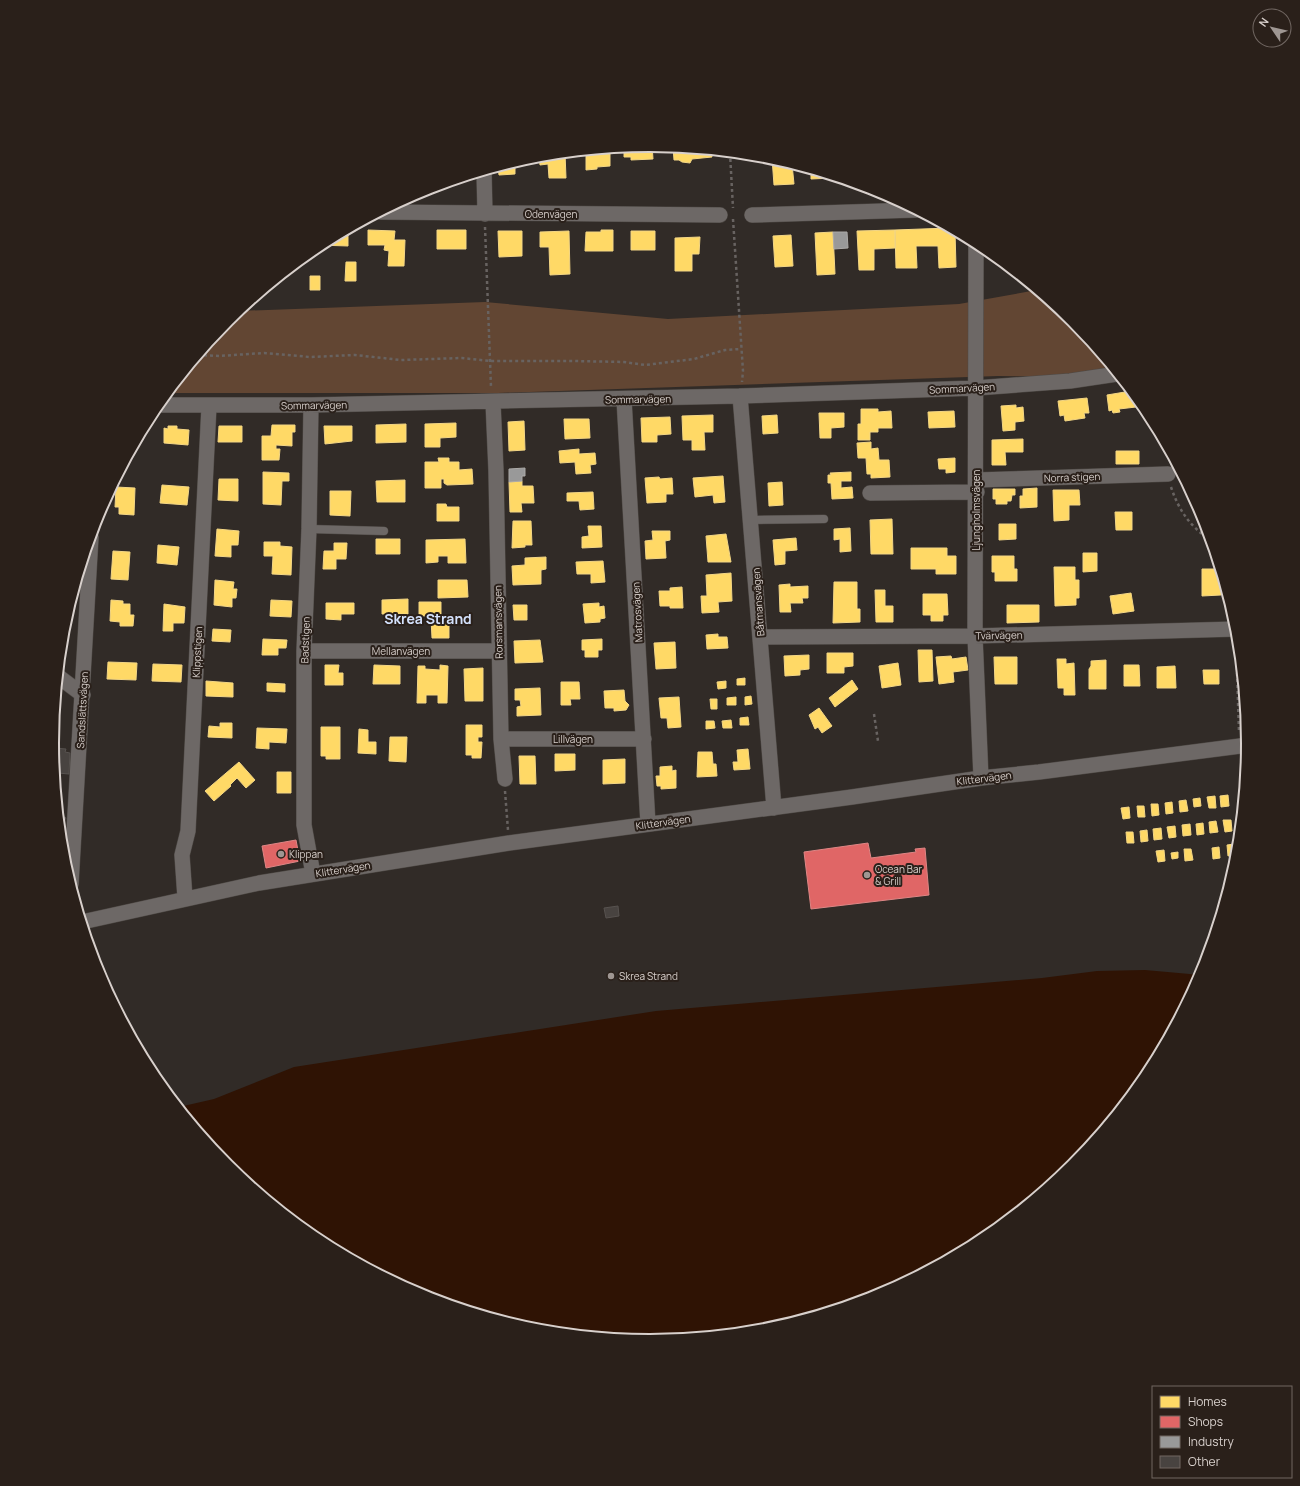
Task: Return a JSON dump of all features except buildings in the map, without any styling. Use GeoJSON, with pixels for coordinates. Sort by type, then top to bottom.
{"type":"FeatureCollection","features":[{"type":"Feature","properties":{"kind":"street"},"geometry":{"type":"LineString","coordinates":[[484,176],[485,214]]}},
{"type":"Feature","properties":{"kind":"street"},"geometry":{"type":"LineString","coordinates":[[752,214],[905,210]]}},
{"type":"Feature","properties":{"kind":"street","name":"Odenvägen"},"geometry":{"type":"LineString","coordinates":[[391,212],[729,215]]}},
{"type":"Feature","properties":{"kind":"street","name":"Ljungholmsvägen"},"geometry":{"type":"LineString","coordinates":[[976,251],[975,636],[981,778]]}},
{"type":"Feature","properties":{"kind":"street","name":"Sommarvägen"},"geometry":{"type":"LineString","coordinates":[[166,405],[311,405],[740,396],[976,388],[1070,381],[1112,375]]}},
{"type":"Feature","properties":{"kind":"street","name":"Båtmansvägen"},"geometry":{"type":"LineString","coordinates":[[740,396],[752,520],[774,808]]}},
{"type":"Feature","properties":{"kind":"street","name":"Matrosvägen"},"geometry":{"type":"LineString","coordinates":[[624,399],[648,824]]}},
{"type":"Feature","properties":{"kind":"street","name":"Rorsmansvägen"},"geometry":{"type":"LineString","coordinates":[[492,402],[496,471],[501,739],[505,779]]}},
{"type":"Feature","properties":{"kind":"street","name":"Badstigen"},"geometry":{"type":"LineString","coordinates":[[311,405],[309,529],[304,651],[304,825],[313,874]]}},
{"type":"Feature","properties":{"kind":"street","name":"Klippstigen"},"geometry":{"type":"LineString","coordinates":[[185,898],[182,855],[188,831],[209,406]]}},
{"type":"Feature","properties":{"kind":"street","name":"Norra stigen"},"geometry":{"type":"LineString","coordinates":[[870,493],[1168,474]]}},
{"type":"Feature","properties":{"kind":"street","name":"Sandslättsvägen"},"geometry":{"type":"LineString","coordinates":[[72,867],[90,552]]}},
{"type":"Feature","properties":{"kind":"street","name":"Tvärvägen"},"geometry":{"type":"LineString","coordinates":[[760,637],[975,636],[1230,630]]}},
{"type":"Feature","properties":{"kind":"street","name":"Mellanvägen"},"geometry":{"type":"LineString","coordinates":[[304,651],[499,651]]}},
{"type":"Feature","properties":{"kind":"street"},"geometry":{"type":"LineString","coordinates":[[62,680],[83,696]]}},
{"type":"Feature","properties":{"kind":"street","name":"Lillvägen"},"geometry":{"type":"LineString","coordinates":[[501,739],[644,739]]}},
{"type":"Feature","properties":{"kind":"street","name":"Klittervägen"},"geometry":{"type":"LineString","coordinates":[[86,921],[185,898],[313,874],[509,842],[774,808],[981,778],[1241,746]]}},
{"type":"Feature","properties":{"kind":"lane"},"geometry":{"type":"LineString","coordinates":[[752,520],[824,519]]}},
{"type":"Feature","properties":{"kind":"lane"},"geometry":{"type":"LineString","coordinates":[[309,529],[384,531]]}},
{"type":"Feature","properties":{"kind":"path"},"geometry":{"type":"LineString","coordinates":[[730,157],[729,215],[743,371],[740,396]]}},
{"type":"Feature","properties":{"kind":"path"},"geometry":{"type":"LineString","coordinates":[[729,215],[744,211],[752,214]]}},
{"type":"Feature","properties":{"kind":"path"},"geometry":{"type":"LineString","coordinates":[[485,214],[492,402]]}},
{"type":"Feature","properties":{"kind":"path"},"geometry":{"type":"LineString","coordinates":[[204,355],[219,356],[264,353],[310,357],[355,354],[401,360],[462,358],[490,361],[624,362],[645,365],[694,358],[725,350],[741,349]]}},
{"type":"Feature","properties":{"kind":"path"},"geometry":{"type":"LineString","coordinates":[[1168,474],[1175,497],[1184,516],[1195,529],[1203,535]]}},
{"type":"Feature","properties":{"kind":"path"},"geometry":{"type":"LineString","coordinates":[[874,714],[878,741]]}},
{"type":"Feature","properties":{"kind":"path"},"geometry":{"type":"LineString","coordinates":[[505,779],[509,842]]}},
{"type":"Feature","properties":{"kind":"shaded area"},"geometry":{"type":"Polygon","coordinates":[[[1031,291],[1068,325],[1114,377],[998,376],[498,393],[174,393],[206,353],[247,311],[485,302],[668,319],[959,304],[1031,291]]]}},
{"type":"Feature","properties":{"kind":"shaded area"},"geometry":{"type":"Polygon","coordinates":[[[1145,970],[1194,974],[1162,1039],[1141,1071],[1119,1103],[1068,1161],[1010,1212],[945,1255],[911,1273],[840,1303],[765,1323],[727,1329],[689,1333],[650,1334],[611,1333],[573,1329],[535,1323],[497,1314],[460,1303],[424,1289],[354,1255],[290,1212],[232,1161],[183,1106],[214,1099],[294,1067],[656,1011],[1042,978],[1097,971],[1145,970]]]}},
{"type":"Feature","properties":{"kind":"place","name":"Klippan"},"geometry":{"type":"Point","coordinates":[281,854]}},
{"type":"Feature","properties":{"kind":"place","name":"Ocean Bar & Grill"},"geometry":{"type":"Point","coordinates":[867,875]}},
{"type":"Feature","properties":{"kind":"place","name":"Skrea Strand"},"geometry":{"type":"Point","coordinates":[611,976]}},
{"type":"Feature","properties":{"kind":"district","name":"Skrea Strand"},"geometry":{"type":"Point","coordinates":[428,618]}}]}
